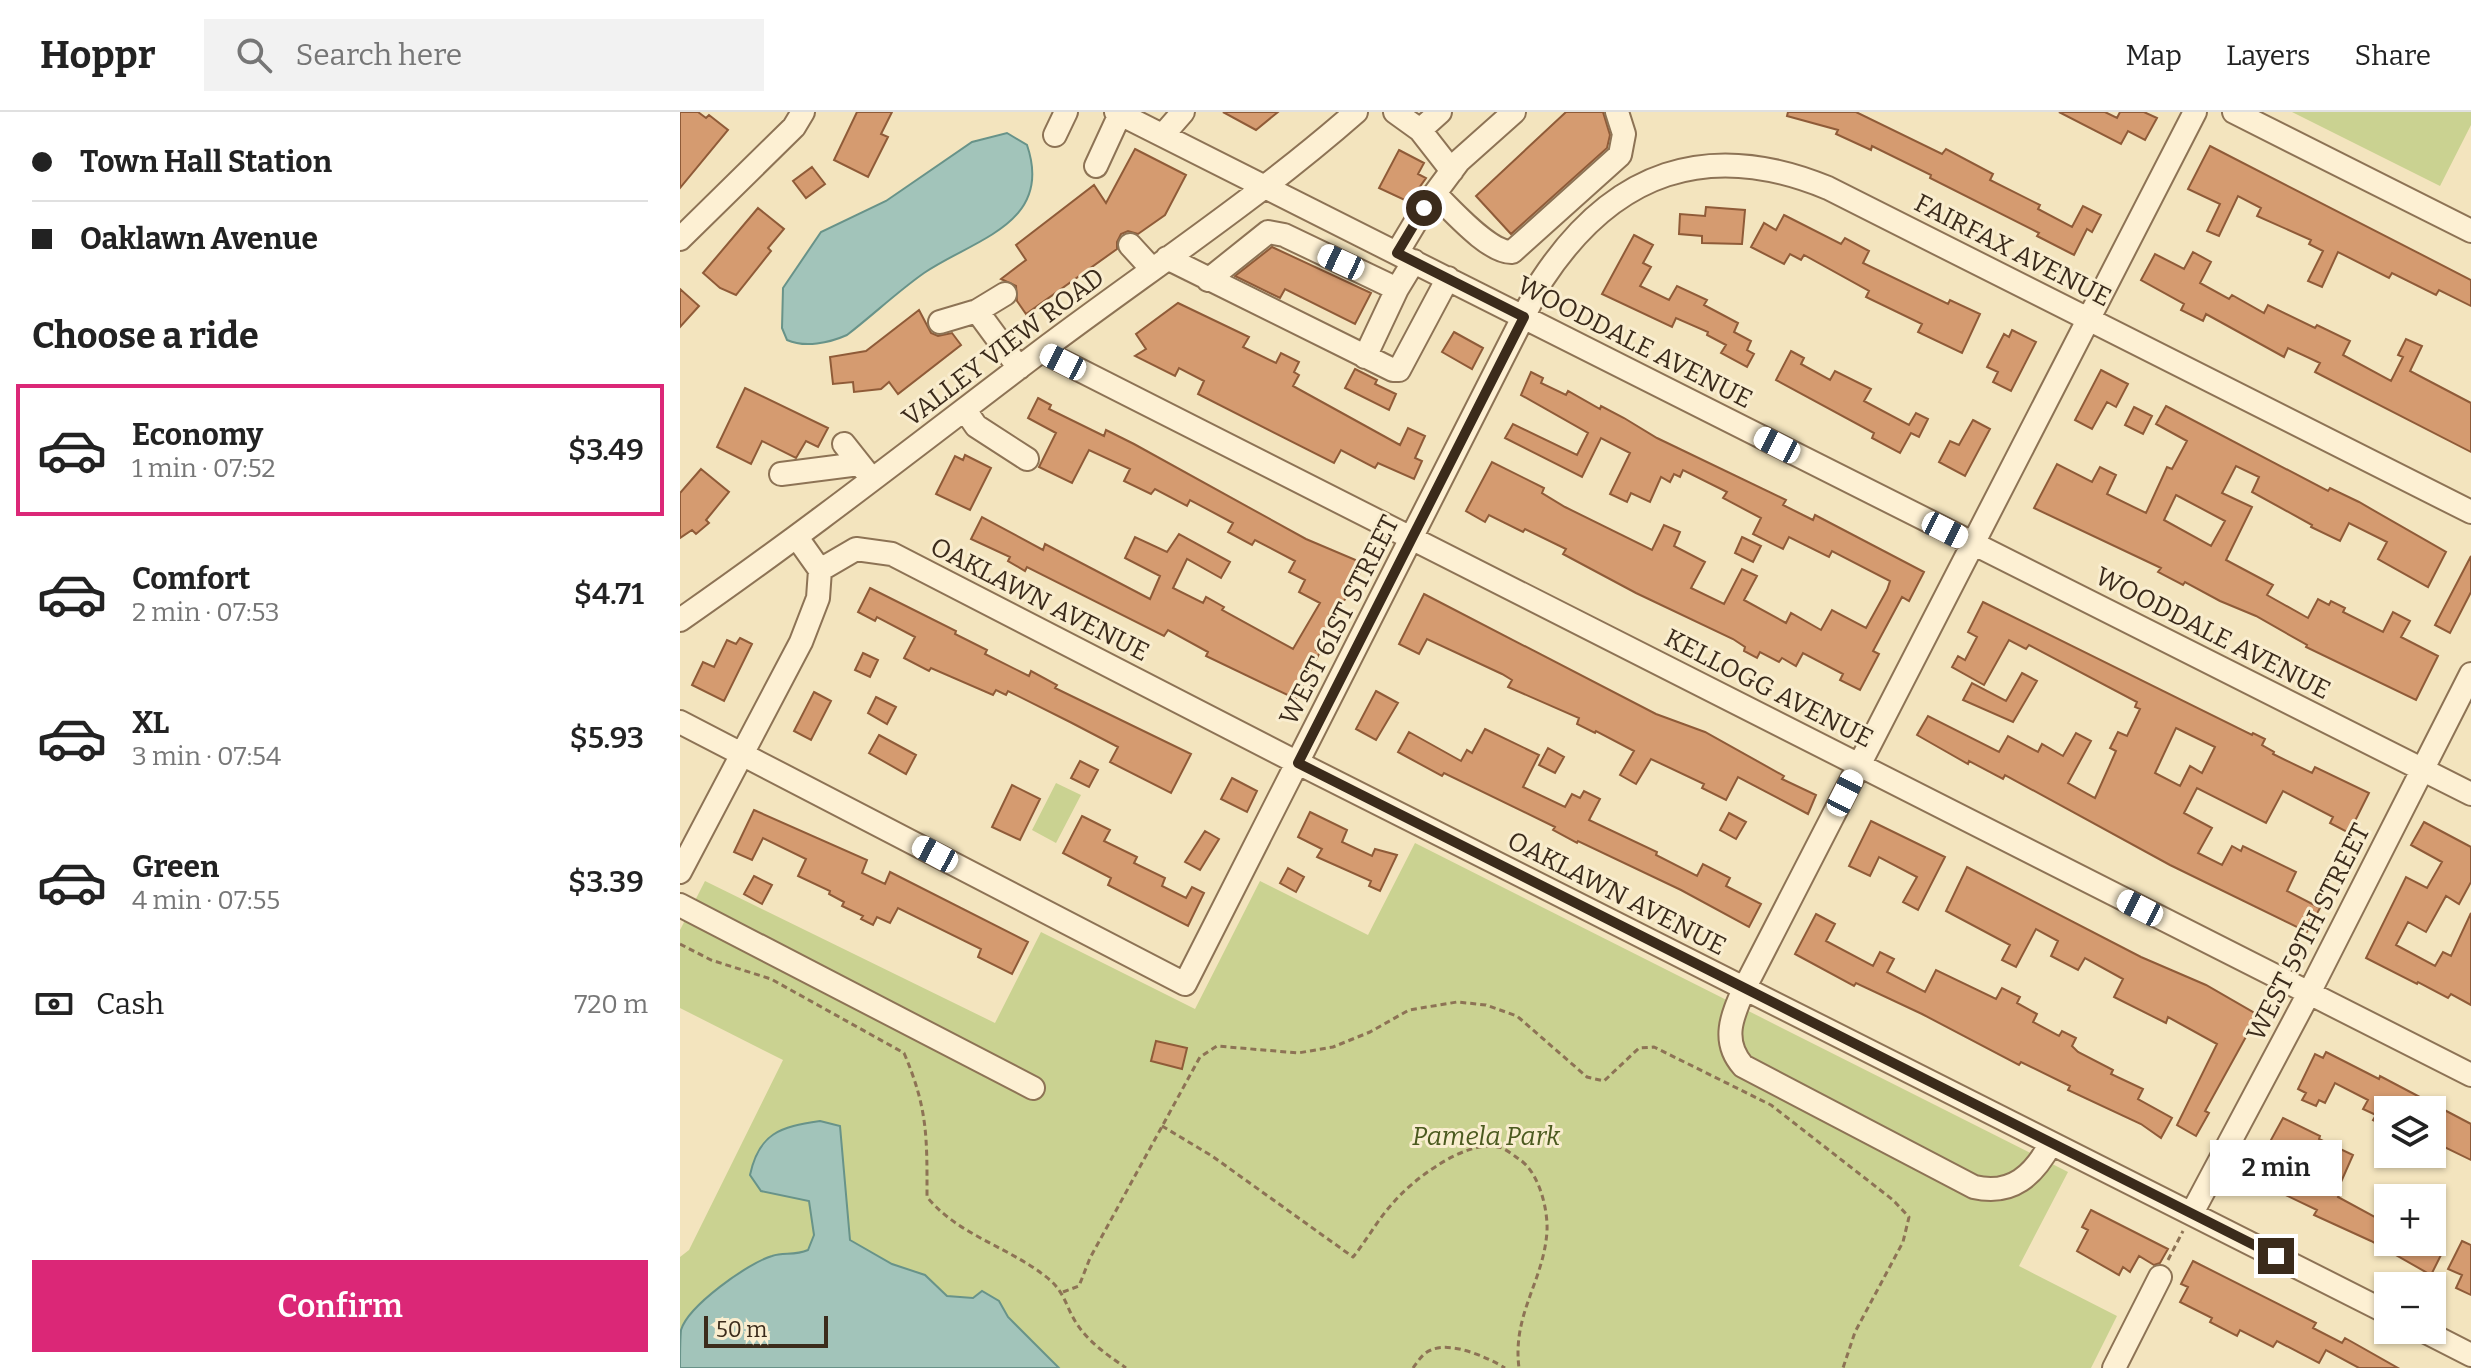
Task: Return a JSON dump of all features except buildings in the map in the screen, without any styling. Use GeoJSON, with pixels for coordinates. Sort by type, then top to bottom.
{"type":"FeatureCollection","features":[{"type":"Feature","properties":{"kind":"street"},"geometry":{"type":"LineString","coordinates":[[680,239],[784,137],[803,112]]}},
{"type":"Feature","properties":{"kind":"street"},"geometry":{"type":"LineString","coordinates":[[1055,135],[1066,112]]}},
{"type":"Feature","properties":{"kind":"street"},"geometry":{"type":"LineString","coordinates":[[1163,135],[1183,112]]}},
{"type":"Feature","properties":{"kind":"street","name":"VALLEY VIEW ROAD"},"geometry":{"type":"LineString","coordinates":[[680,620],[798,539],[866,472],[965,410],[1265,186],[1356,112]]}},
{"type":"Feature","properties":{"kind":"street"},"geometry":{"type":"LineString","coordinates":[[1395,112],[1420,130],[1452,171]]}},
{"type":"Feature","properties":{"kind":"street"},"geometry":{"type":"LineString","coordinates":[[1420,130],[1440,112]]}},
{"type":"Feature","properties":{"kind":"street"},"geometry":{"type":"LineString","coordinates":[[1365,357],[1397,289],[1406,257],[1435,194],[1452,171],[1514,112]]}},
{"type":"Feature","properties":{"kind":"street"},"geometry":{"type":"LineString","coordinates":[[1435,194],[1489,243],[1503,252],[1512,252],[1620,155],[1624,134],[1617,112]]}},
{"type":"Feature","properties":{"kind":"street"},"geometry":{"type":"LineString","coordinates":[[2051,1143],[2042,1160],[2019,1184],[2005,1190],[1974,1187],[1743,1066],[1732,1054],[1729,1042],[1734,1011],[1744,989],[2195,112]]}},
{"type":"Feature","properties":{"kind":"street"},"geometry":{"type":"LineString","coordinates":[[2234,112],[2471,231]]}},
{"type":"Feature","properties":{"kind":"street"},"geometry":{"type":"LineString","coordinates":[[1096,166],[1118,113]]}},
{"type":"Feature","properties":{"kind":"street","name":"WOODDALE AVENUE"},"geometry":{"type":"LineString","coordinates":[[1118,113],[2471,794]]}},
{"type":"Feature","properties":{"kind":"street","name":"FAIRFAX AVENUE"},"geometry":{"type":"LineString","coordinates":[[1542,280],[1563,249],[1587,222],[1617,199],[1649,181],[1720,165],[1758,166],[1794,174],[1828,188],[2471,512]]}},
{"type":"Feature","properties":{"kind":"street"},"geometry":{"type":"LineString","coordinates":[[1208,280],[1268,232],[1284,235],[1397,289]]}},
{"type":"Feature","properties":{"kind":"street"},"geometry":{"type":"LineString","coordinates":[[1130,245],[1160,264],[1208,280],[1365,357],[1399,370],[1448,278]]}},
{"type":"Feature","properties":{"kind":"street","name":"WEST 61ST STREET"},"geometry":{"type":"LineString","coordinates":[[741,753],[1185,984],[1542,280]]}},
{"type":"Feature","properties":{"kind":"street"},"geometry":{"type":"LineString","coordinates":[[940,322],[977,311],[1005,294]]}},
{"type":"Feature","properties":{"kind":"street"},"geometry":{"type":"LineString","coordinates":[[977,311],[1019,368]]}},
{"type":"Feature","properties":{"kind":"street","name":"KELLOGG AVENUE"},"geometry":{"type":"LineString","coordinates":[[1042,351],[2471,1075]]}},
{"type":"Feature","properties":{"kind":"street"},"geometry":{"type":"LineString","coordinates":[[965,410],[976,426],[1027,459]]}},
{"type":"Feature","properties":{"kind":"street"},"geometry":{"type":"LineString","coordinates":[[844,444],[866,472]]}},
{"type":"Feature","properties":{"kind":"street"},"geometry":{"type":"LineString","coordinates":[[781,474],[866,472]]}},
{"type":"Feature","properties":{"kind":"street"},"geometry":{"type":"LineString","coordinates":[[680,872],[801,642],[818,598],[820,570],[798,539]]}},
{"type":"Feature","properties":{"kind":"street","name":"OAKLAWN AVENUE"},"geometry":{"type":"LineString","coordinates":[[820,570],[856,549],[892,554],[1298,763],[2374,1306]]}},
{"type":"Feature","properties":{"kind":"street","name":"WEST 59TH STREET"},"geometry":{"type":"LineString","coordinates":[[2192,1213],[2309,993],[2471,674]]}},
{"type":"Feature","properties":{"kind":"street"},"geometry":{"type":"LineString","coordinates":[[680,722],[741,753]]}},
{"type":"Feature","properties":{"kind":"street"},"geometry":{"type":"LineString","coordinates":[[680,905],[1033,1088]]}},
{"type":"Feature","properties":{"kind":"street"},"geometry":{"type":"LineString","coordinates":[[2114,1368],[2160,1277]]}},
{"type":"Feature","properties":{"kind":"street"},"geometry":{"type":"LineString","coordinates":[[2446,1342],[2471,1355]]}},
{"type":"Feature","properties":{"kind":"path"},"geometry":{"type":"LineString","coordinates":[[680,944],[711,960],[771,979],[904,1053],[924,1114],[929,1141],[927,1197],[958,1227],[1028,1264],[1063,1292],[1078,1326],[1104,1353],[1126,1368]]}},
{"type":"Feature","properties":{"kind":"path"},"geometry":{"type":"LineString","coordinates":[[1063,1292],[1079,1286],[1090,1258],[1200,1057],[1217,1046],[1298,1053],[1333,1047],[1370,1032],[1409,1010],[1457,1002],[1486,1005],[1517,1016],[1587,1077],[1604,1081],[1639,1048],[1654,1047],[1712,1073],[1771,1105],[1893,1200],[1909,1217],[1903,1242],[1855,1332],[1843,1368]]}},
{"type":"Feature","properties":{"kind":"path"},"geometry":{"type":"LineString","coordinates":[[1162,1126],[1212,1156],[1353,1257],[1392,1203],[1445,1160],[1477,1147],[1498,1147],[1524,1162],[1542,1193],[1547,1230],[1542,1261],[1526,1302],[1516,1346],[1519,1368]]}},
{"type":"Feature","properties":{"kind":"path"},"geometry":{"type":"LineString","coordinates":[[2160,1277],[2192,1213]]}},
{"type":"Feature","properties":{"kind":"path"},"geometry":{"type":"LineString","coordinates":[[1413,1368],[1423,1354],[1433,1348],[1450,1348],[1505,1368]]}},
{"type":"Feature","properties":{"kind":"green space"},"geometry":{"type":"Polygon","coordinates":[[[2292,112],[2471,112],[2471,125],[2440,186],[2292,112]]]}},
{"type":"Feature","properties":{"kind":"green space"},"geometry":{"type":"Polygon","coordinates":[[[1056,783],[1081,795],[1056,843],[1032,830],[1056,783]]]}},
{"type":"Feature","properties":{"kind":"green space","name":"Pamela Park"},"geometry":{"type":"Polygon","coordinates":[[[1415,843],[2068,1172],[2019,1266],[2117,1316],[2091,1368],[680,1368],[680,1257],[689,1250],[783,1060],[680,1008],[680,930],[705,881],[995,1023],[1041,932],[1195,1009],[1260,881],[1368,935],[1415,843]]]}},
{"type":"Feature","properties":{"kind":"water"},"geometry":{"type":"Polygon","coordinates":[[[1007,133],[1027,145],[1032,172],[1029,194],[1019,211],[1004,226],[924,273],[847,335],[817,344],[787,340],[782,328],[783,288],[821,232],[886,201],[972,142],[1007,133]]]}},
{"type":"Feature","properties":{"kind":"water"},"geometry":{"type":"Polygon","coordinates":[[[820,1121],[840,1126],[850,1240],[892,1264],[925,1275],[947,1296],[973,1298],[982,1291],[999,1301],[1008,1317],[1059,1368],[680,1368],[681,1330],[695,1309],[735,1276],[761,1260],[808,1250],[814,1235],[809,1201],[761,1191],[750,1175],[759,1150],[773,1134],[820,1121]]]}},
{"type":"Feature","properties":{"kind":"route"},"geometry":{"type":"LineString","coordinates":[[1424,208],[1397,253],[1524,317],[1298,763],[2276,1256]]}}]}
